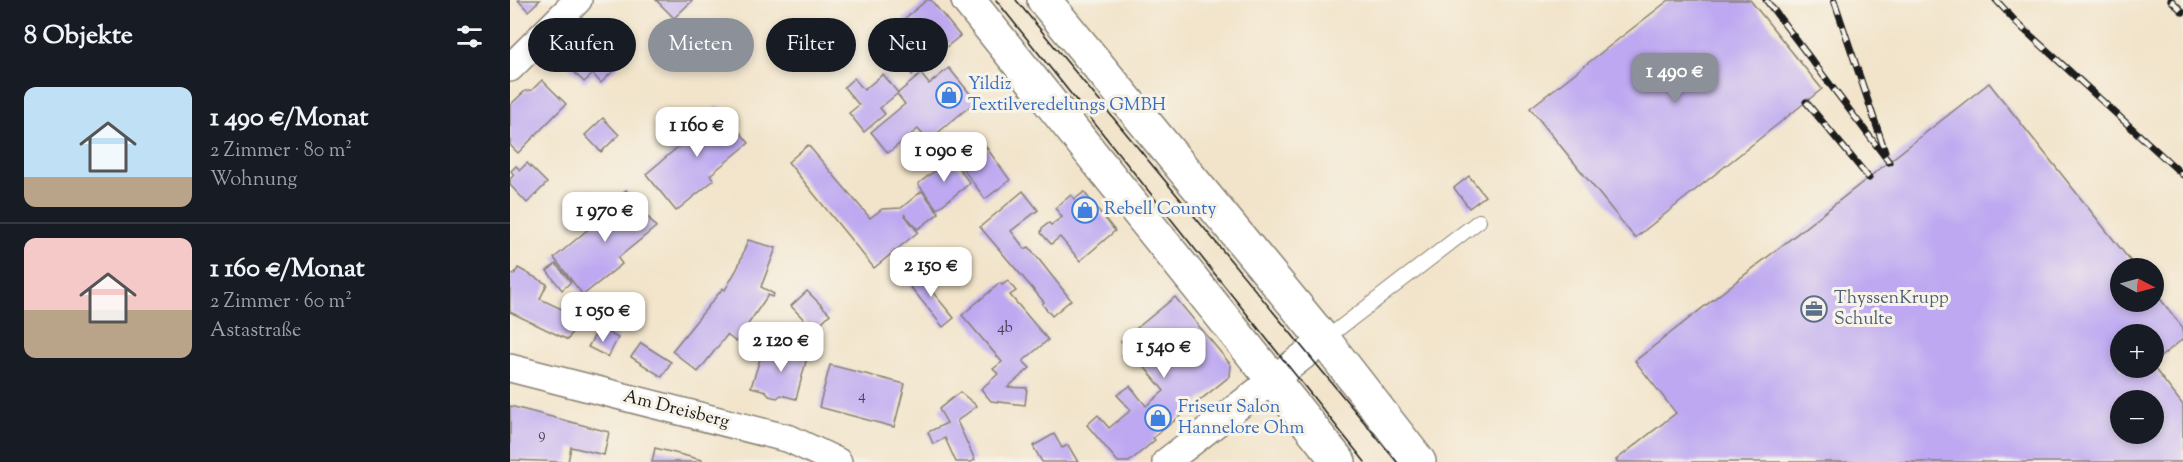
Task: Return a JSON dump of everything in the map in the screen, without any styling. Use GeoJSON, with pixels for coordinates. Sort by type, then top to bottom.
{"type":"FeatureCollection","features":[{"type":"Feature","properties":{"kind":"street"},"geometry":{"type":"LineString","coordinates":[[510,68],[578,0]]}},
{"type":"Feature","properties":{"kind":"street"},"geometry":{"type":"LineString","coordinates":[[968,0],[1339,462]]}},
{"type":"Feature","properties":{"kind":"street"},"geometry":{"type":"LineString","coordinates":[[1044,0],[1324,340],[1419,462]]}},
{"type":"Feature","properties":{"kind":"street"},"geometry":{"type":"LineString","coordinates":[[1166,462],[1324,340]]}},
{"type":"Feature","properties":{"kind":"street","name":"Am Dreisberg"},"geometry":{"type":"LineString","coordinates":[[510,368],[790,439],[838,462]]}},
{"type":"Feature","properties":{"kind":"lane"},"geometry":{"type":"LineString","coordinates":[[1324,340],[1479,221]]}},
{"type":"Feature","properties":{"kind":"building"},"geometry":{"type":"Polygon","coordinates":[[[518,0],[540,0],[528,11],[518,0]]]}},
{"type":"Feature","properties":{"kind":"building"},"geometry":{"type":"Polygon","coordinates":[[[656,0],[693,0],[674,18],[656,0]]]}},
{"type":"Feature","properties":{"kind":"building"},"geometry":{"type":"Polygon","coordinates":[[[927,0],[931,0],[946,18],[905,18],[927,0]]]}},
{"type":"Feature","properties":{"kind":"building"},"geometry":{"type":"Polygon","coordinates":[[[1669,0],[1750,0],[1822,89],[1635,238],[1530,108],[1669,0]]]}},
{"type":"Feature","properties":{"kind":"building"},"geometry":{"type":"Polygon","coordinates":[[[948,21],[960,36],[948,46],[948,21]]]}},
{"type":"Feature","properties":{"kind":"building"},"geometry":{"type":"Polygon","coordinates":[[[948,69],[976,101],[928,141],[918,129],[888,153],[871,132],[905,104],[897,94],[880,108],[885,114],[864,132],[849,113],[859,105],[844,87],[854,78],[864,90],[883,74],[898,93],[921,74],[929,84],[944,72],[948,72],[948,69]]]}},
{"type":"Feature","properties":{"kind":"building"},"geometry":{"type":"Polygon","coordinates":[[[574,72],[612,72],[601,83],[593,74],[584,82],[574,72]]]}},
{"type":"Feature","properties":{"kind":"building"},"geometry":{"type":"Polygon","coordinates":[[[542,80],[566,104],[518,153],[510,145],[510,105],[542,80]]]}},
{"type":"Feature","properties":{"kind":"building"},"geometry":{"type":"Polygon","coordinates":[[[1989,83],[2128,258],[2110,258],[2110,312],[2164,312],[2164,304],[2183,328],[2183,339],[2164,354],[2164,324],[2110,324],[2110,378],[2162,378],[2183,405],[2183,462],[1617,462],[1616,460],[1676,413],[1635,361],[1989,83]]]}},
{"type":"Feature","properties":{"kind":"building"},"geometry":{"type":"Polygon","coordinates":[[[718,106],[749,143],[710,175],[714,180],[676,211],[646,174],[684,142],[680,137],[718,106]]]}},
{"type":"Feature","properties":{"kind":"building"},"geometry":{"type":"Polygon","coordinates":[[[603,118],[619,135],[601,152],[585,135],[603,118]]]}},
{"type":"Feature","properties":{"kind":"building"},"geometry":{"type":"Polygon","coordinates":[[[808,145],[870,218],[882,209],[901,208],[922,191],[939,213],[918,229],[904,214],[918,232],[874,268],[788,162],[808,145]]]}},
{"type":"Feature","properties":{"kind":"building"},"geometry":{"type":"Polygon","coordinates":[[[986,147],[1010,180],[985,199],[961,166],[986,147]]]}},
{"type":"Feature","properties":{"kind":"building"},"geometry":{"type":"Polygon","coordinates":[[[951,158],[970,183],[937,209],[918,184],[951,158]]]}},
{"type":"Feature","properties":{"kind":"building"},"geometry":{"type":"Polygon","coordinates":[[[527,163],[547,183],[527,203],[510,185],[510,179],[514,175],[511,171],[516,166],[520,170],[527,163]]]}},
{"type":"Feature","properties":{"kind":"building"},"geometry":{"type":"Polygon","coordinates":[[[1469,176],[1485,196],[1469,208],[1454,188],[1469,176]]]}},
{"type":"Feature","properties":{"kind":"building"},"geometry":{"type":"Polygon","coordinates":[[[626,190],[656,227],[618,258],[622,264],[583,295],[554,258],[592,226],[588,221],[626,190]]]}},
{"type":"Feature","properties":{"kind":"building"},"geometry":{"type":"Polygon","coordinates":[[[1023,191],[1038,210],[1011,231],[1025,249],[1029,247],[1071,300],[1052,316],[1042,304],[1044,302],[980,227],[1023,191]]]}},
{"type":"Feature","properties":{"kind":"building"},"geometry":{"type":"Polygon","coordinates":[[[1084,192],[1115,231],[1080,261],[1060,237],[1051,244],[1041,233],[1042,228],[1062,217],[1055,208],[1071,195],[1075,199],[1084,192]]]}},
{"type":"Feature","properties":{"kind":"building"},"geometry":{"type":"Polygon","coordinates":[[[748,240],[776,248],[761,287],[774,294],[772,297],[768,295],[736,342],[727,335],[698,372],[672,351],[723,288],[725,290],[738,267],[748,240]]]}},
{"type":"Feature","properties":{"kind":"building"},"geometry":{"type":"Polygon","coordinates":[[[556,264],[571,282],[562,290],[547,271],[556,264]]]}},
{"type":"Feature","properties":{"kind":"building"},"geometry":{"type":"Polygon","coordinates":[[[518,268],[547,284],[540,299],[579,317],[568,340],[510,312],[510,273],[514,275],[518,268]]]}},
{"type":"Feature","properties":{"kind":"building"},"geometry":{"type":"Polygon","coordinates":[[[928,270],[938,283],[930,289],[954,318],[943,327],[909,285],[928,270]]]}},
{"type":"Feature","properties":{"kind":"building"},"geometry":{"type":"Polygon","coordinates":[[[1008,281],[1016,291],[1010,295],[1048,340],[1023,361],[1030,368],[1008,387],[1027,388],[1025,405],[991,401],[981,389],[998,374],[993,369],[1002,362],[962,315],[1000,283],[1002,285],[1008,281]]]}},
{"type":"Feature","properties":{"kind":"building"},"geometry":{"type":"Polygon","coordinates":[[[807,291],[830,314],[814,330],[791,306],[807,291]]]}},
{"type":"Feature","properties":{"kind":"building"},"geometry":{"type":"Polygon","coordinates":[[[1175,297],[1231,365],[1230,376],[1153,438],[1155,440],[1129,462],[1118,462],[1087,425],[1098,415],[1109,428],[1131,410],[1117,395],[1130,386],[1146,406],[1164,391],[1138,359],[1130,365],[1122,355],[1128,350],[1121,341],[1175,297]]]}},
{"type":"Feature","properties":{"kind":"building"},"geometry":{"type":"Polygon","coordinates":[[[599,328],[618,338],[608,357],[588,347],[599,328]]]}},
{"type":"Feature","properties":{"kind":"building"},"geometry":{"type":"Polygon","coordinates":[[[641,343],[671,362],[662,377],[631,357],[641,343]]]}},
{"type":"Feature","properties":{"kind":"building"},"geometry":{"type":"Polygon","coordinates":[[[788,344],[809,350],[796,399],[781,395],[777,398],[769,396],[766,391],[751,387],[762,353],[783,358],[788,344]]]}},
{"type":"Feature","properties":{"kind":"building"},"geometry":{"type":"Polygon","coordinates":[[[830,365],[905,384],[894,427],[819,407],[830,365]]]}},
{"type":"Feature","properties":{"kind":"building"},"geometry":{"type":"Polygon","coordinates":[[[960,392],[977,406],[957,421],[975,460],[971,462],[956,462],[945,438],[933,444],[928,432],[947,423],[939,409],[960,392]]]}},
{"type":"Feature","properties":{"kind":"building"},"geometry":{"type":"Polygon","coordinates":[[[510,406],[609,432],[604,455],[571,447],[568,462],[510,460],[510,406]]]}},
{"type":"Feature","properties":{"kind":"building"},"geometry":{"type":"Polygon","coordinates":[[[1054,434],[1062,448],[1068,445],[1078,462],[1042,462],[1033,446],[1054,434]]]}},
{"type":"Feature","properties":{"kind":"building"},"geometry":{"type":"Polygon","coordinates":[[[655,448],[702,460],[701,462],[652,462],[655,448]]]}},
{"type":"Feature","properties":{"kind":"tram line"},"geometry":{"type":"LineString","coordinates":[[996,0],[1365,462]]}},
{"type":"Feature","properties":{"kind":"tram line"},"geometry":{"type":"LineString","coordinates":[[1016,0],[1397,462]]}},
{"type":"Feature","properties":{"kind":"railway"},"geometry":{"type":"LineString","coordinates":[[1766,0],[1889,162]]}},
{"type":"Feature","properties":{"kind":"railway"},"geometry":{"type":"LineString","coordinates":[[1834,0],[1885,151]]}},
{"type":"Feature","properties":{"kind":"railway"},"geometry":{"type":"LineString","coordinates":[[1996,0],[2017,23],[2183,175]]}},
{"type":"Feature","properties":{"kind":"railway"},"geometry":{"type":"LineString","coordinates":[[2171,0],[2183,12]]}},
{"type":"Feature","properties":{"kind":"railway"},"geometry":{"type":"LineString","coordinates":[[1806,102],[1869,178]]}},
{"type":"Feature","properties":{"kind":"place","name":"Yildiz Textilveredelungs GMBH"},"geometry":{"type":"Point","coordinates":[949,95]}},
{"type":"Feature","properties":{"kind":"place","name":"Rebell County"},"geometry":{"type":"Point","coordinates":[1085,210]}},
{"type":"Feature","properties":{"kind":"place","name":"ThyssenKrupp Schulte"},"geometry":{"type":"Point","coordinates":[1814,309]}},
{"type":"Feature","properties":{"kind":"place","name":"Friseur Salon Hannelore Ohm"},"geometry":{"type":"Point","coordinates":[1158,418]}}]}
